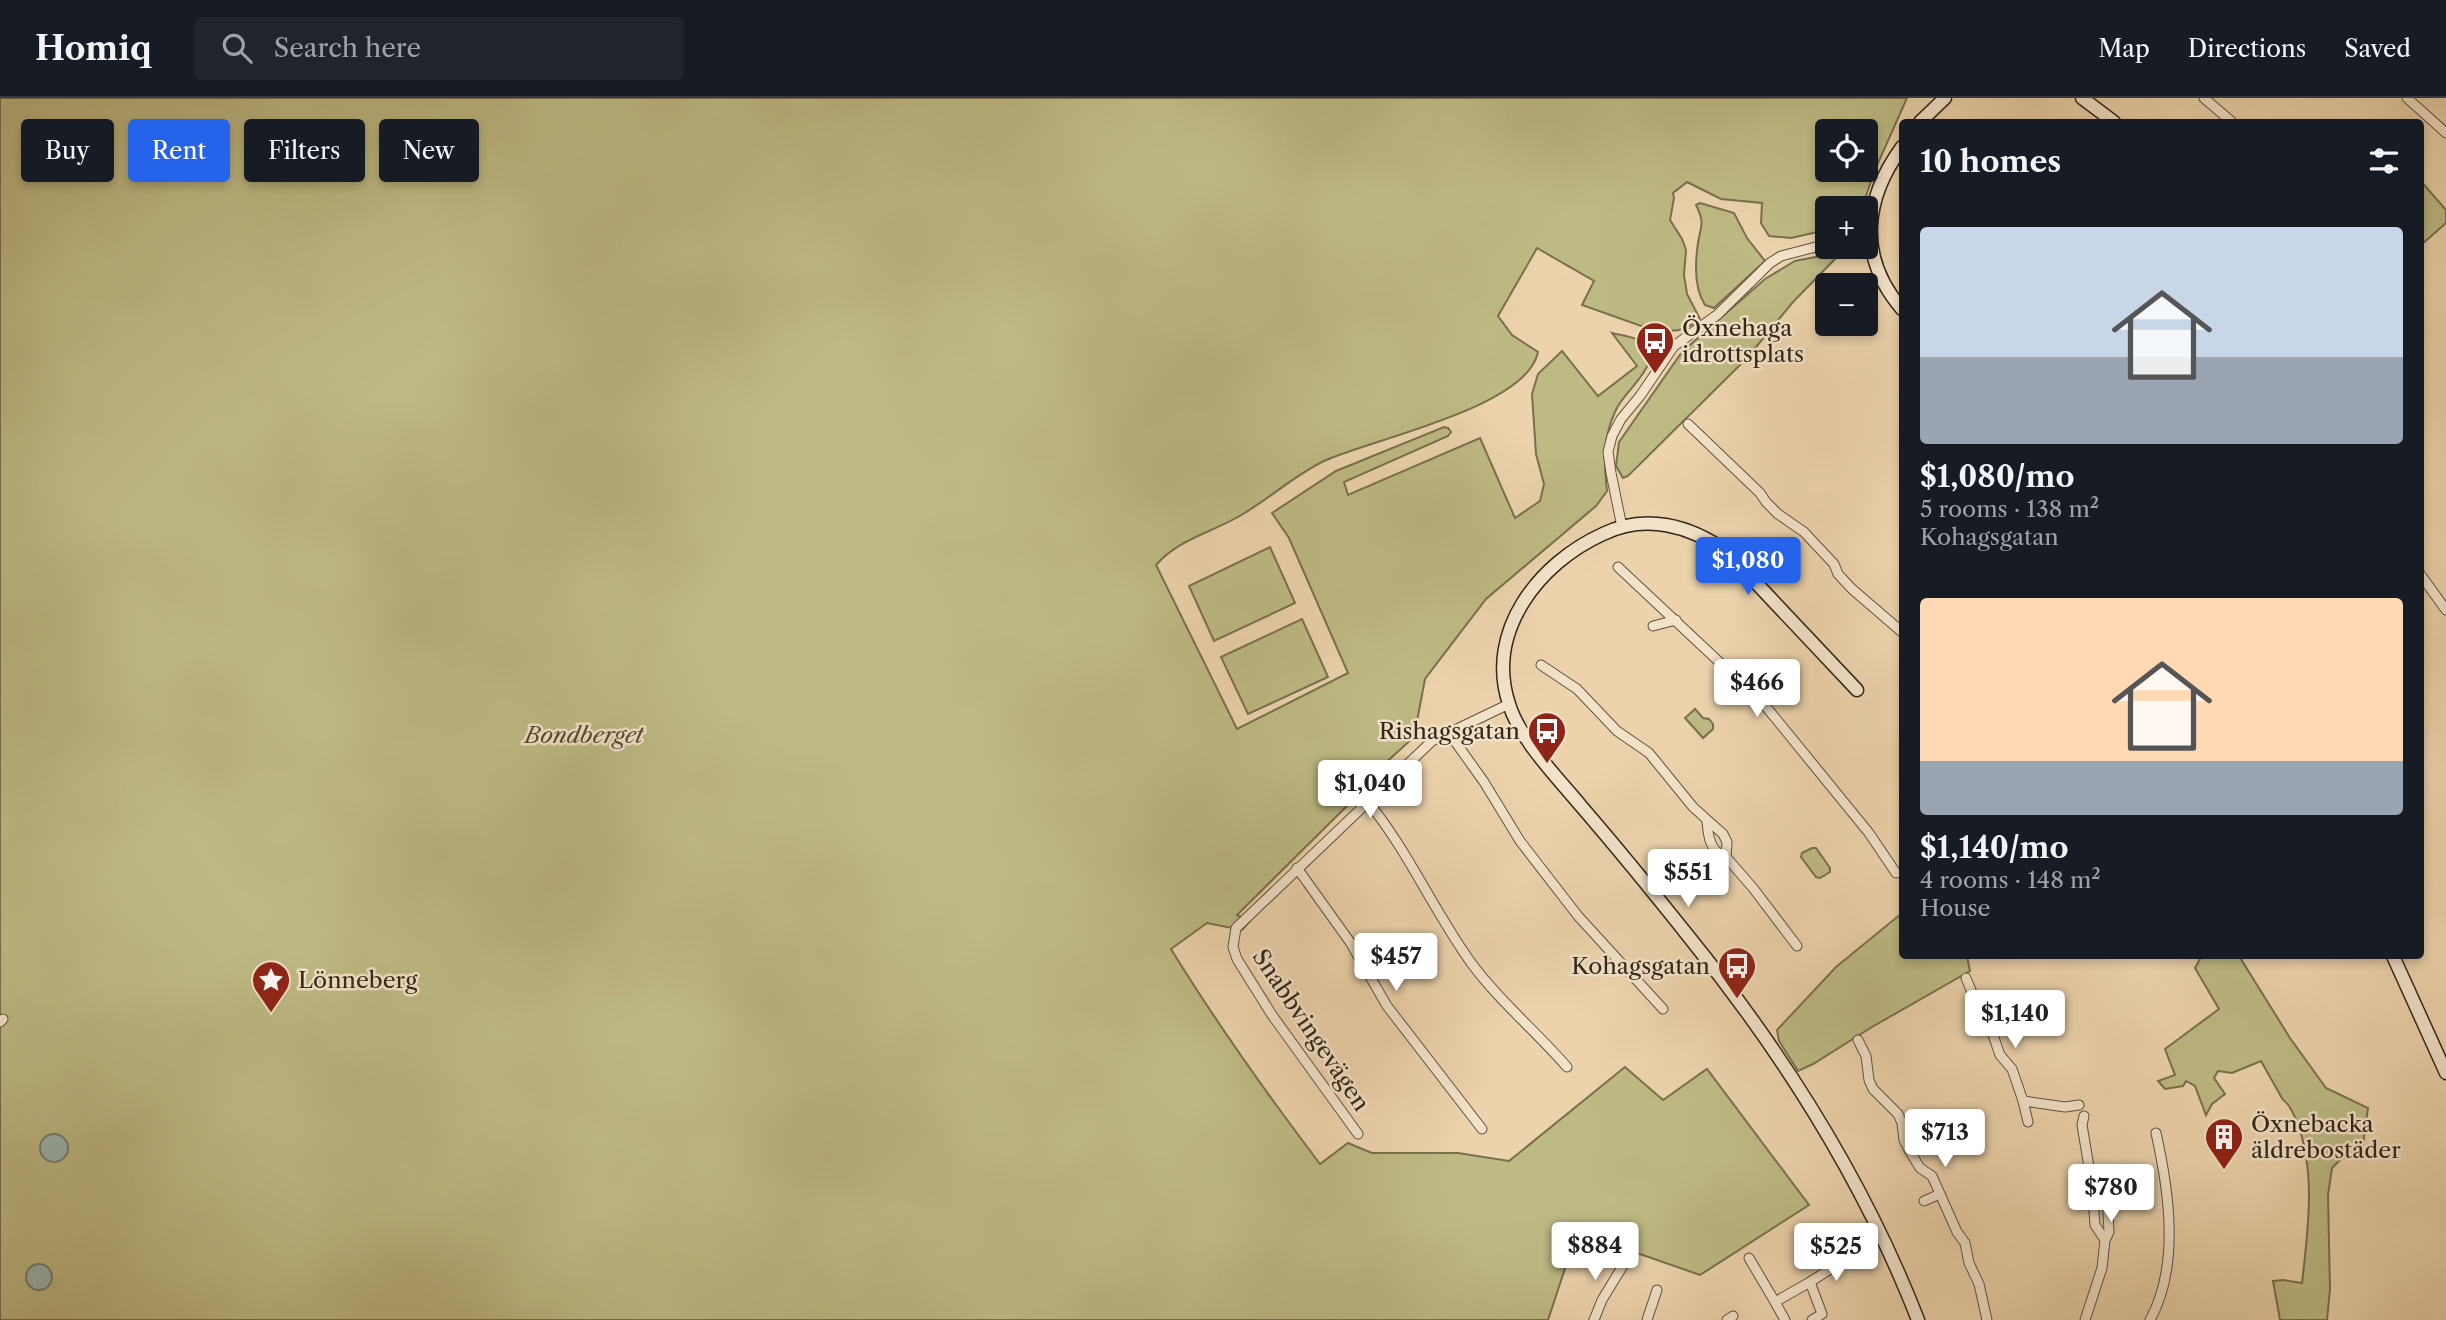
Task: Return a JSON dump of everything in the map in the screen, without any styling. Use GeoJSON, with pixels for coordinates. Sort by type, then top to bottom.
{"type":"FeatureCollection","features":[{"type":"Feature","properties":{"kind":"street"},"geometry":{"type":"LineString","coordinates":[[1923,119],[1945,98]]}},
{"type":"Feature","properties":{"kind":"street"},"geometry":{"type":"LineString","coordinates":[[2082,98],[2110,119]]}},
{"type":"Feature","properties":{"kind":"street"},"geometry":{"type":"LineString","coordinates":[[2204,98],[2228,119]]}},
{"type":"Feature","properties":{"kind":"street"},"geometry":{"type":"LineString","coordinates":[[2407,98],[2446,133]]}},
{"type":"Feature","properties":{"kind":"street"},"geometry":{"type":"LineString","coordinates":[[1875,196],[1899,152]]}},
{"type":"Feature","properties":{"kind":"street"},"geometry":{"type":"LineString","coordinates":[[1622,527],[1608,452],[1620,419],[1640,396],[1674,346],[1717,315],[1770,262],[1781,256],[1815,247]]}},
{"type":"Feature","properties":{"kind":"street"},"geometry":{"type":"LineString","coordinates":[[1874,259],[1888,290],[1899,305]]}},
{"type":"Feature","properties":{"kind":"street"},"geometry":{"type":"LineString","coordinates":[[1689,424],[1778,514],[1804,532],[1834,564],[1838,574],[1852,589],[1899,629]]}},
{"type":"Feature","properties":{"kind":"street"},"geometry":{"type":"LineString","coordinates":[[1857,690],[1726,551],[1704,536],[1662,524],[1622,527],[1604,533],[1586,543],[1545,576],[1525,597],[1515,614],[1507,637],[1503,665],[1508,704],[1521,730],[1695,944],[1789,1073],[1862,1195],[1918,1320]]}},
{"type":"Feature","properties":{"kind":"street"},"geometry":{"type":"LineString","coordinates":[[1618,566],[1763,703],[1869,833],[1896,873]]}},
{"type":"Feature","properties":{"kind":"street"},"geometry":{"type":"LineString","coordinates":[[2424,580],[2446,610]]}},
{"type":"Feature","properties":{"kind":"street"},"geometry":{"type":"LineString","coordinates":[[1653,626],[1676,620]]}},
{"type":"Feature","properties":{"kind":"street"},"geometry":{"type":"LineString","coordinates":[[1541,665],[1577,689],[1616,731],[1649,753],[1707,821],[1723,834],[1727,842],[1726,857]]}},
{"type":"Feature","properties":{"kind":"street"},"geometry":{"type":"LineString","coordinates":[[1482,1129],[1387,1006],[1350,942],[1297,868],[1432,741],[1508,704]]}},
{"type":"Feature","properties":{"kind":"street"},"geometry":{"type":"LineString","coordinates":[[1449,733],[1485,782],[1520,841],[1577,916],[1663,1009]]}},
{"type":"Feature","properties":{"kind":"street"},"geometry":{"type":"LineString","coordinates":[[1368,802],[1405,854],[1472,964],[1502,1000],[1567,1067]]}},
{"type":"Feature","properties":{"kind":"street"},"geometry":{"type":"LineString","coordinates":[[1707,821],[1709,841],[1715,850],[1726,857],[1753,888],[1797,946]]}},
{"type":"Feature","properties":{"kind":"street","name":"Snabbvingevägen"},"geometry":{"type":"LineString","coordinates":[[1297,868],[1240,922],[1233,937],[1233,947],[1272,1014],[1358,1134]]}},
{"type":"Feature","properties":{"kind":"street"},"geometry":{"type":"LineString","coordinates":[[2394,959],[2445,1068]]}},
{"type":"Feature","properties":{"kind":"street"},"geometry":{"type":"LineString","coordinates":[[1966,978],[1980,1012],[1991,1028],[2000,1055],[2011,1069],[2028,1122]]}},
{"type":"Feature","properties":{"kind":"street"},"geometry":{"type":"LineString","coordinates":[[1858,1040],[1866,1056],[1872,1089],[1898,1114],[1909,1150],[1920,1168],[1931,1176],[1957,1232],[1965,1243],[1969,1263],[1979,1284],[1987,1320]]}},
{"type":"Feature","properties":{"kind":"street"},"geometry":{"type":"LineString","coordinates":[[2023,1101],[2065,1107],[2079,1105]]}},
{"type":"Feature","properties":{"kind":"street"},"geometry":{"type":"LineString","coordinates":[[2084,1116],[2082,1125],[2095,1225],[2105,1240]]}},
{"type":"Feature","properties":{"kind":"street"},"geometry":{"type":"LineString","coordinates":[[2150,1320],[2163,1288],[2167,1265],[2165,1184],[2156,1133]]}},
{"type":"Feature","properties":{"kind":"street"},"geometry":{"type":"LineString","coordinates":[[2085,1320],[2102,1268],[2105,1240],[2109,1232],[2106,1177]]}},
{"type":"Feature","properties":{"kind":"street"},"geometry":{"type":"LineString","coordinates":[[1924,1201],[1940,1194]]}},
{"type":"Feature","properties":{"kind":"street"},"geometry":{"type":"LineString","coordinates":[[1749,1258],[1785,1320]]}},
{"type":"Feature","properties":{"kind":"street"},"geometry":{"type":"LineString","coordinates":[[1594,1320],[1602,1300],[1627,1259]]}},
{"type":"Feature","properties":{"kind":"street"},"geometry":{"type":"LineString","coordinates":[[1775,1302],[1846,1259]]}},
{"type":"Feature","properties":{"kind":"street"},"geometry":{"type":"LineString","coordinates":[[1810,1282],[1823,1317],[1812,1320]]}},
{"type":"Feature","properties":{"kind":"street"},"geometry":{"type":"LineString","coordinates":[[1647,1320],[1657,1290]]}},
{"type":"Feature","properties":{"kind":"green space","name":"Bondberget"},"geometry":{"type":"Polygon","coordinates":[[[0,98],[1907,98],[1878,163],[1878,119],[1815,119],[1815,182],[1871,182],[1866,196],[1815,196],[1815,233],[1791,238],[1769,236],[1761,223],[1762,203],[1721,199],[1687,182],[1673,193],[1670,220],[1686,250],[1684,275],[1687,294],[1700,319],[1697,323],[1679,330],[1658,332],[1582,305],[1594,281],[1537,248],[1498,316],[1512,335],[1538,352],[1528,372],[1507,390],[1444,419],[1324,461],[1243,514],[1186,542],[1156,565],[1237,729],[1348,673],[1289,538],[1272,513],[1336,471],[1444,427],[1451,432],[1448,436],[1344,482],[1348,495],[1480,438],[1515,518],[1540,501],[1544,484],[1536,454],[1532,394],[1538,374],[1562,351],[1598,396],[1637,366],[1612,333],[1634,338],[1648,347],[1648,365],[1618,406],[1609,429],[1605,457],[1607,491],[1596,506],[1486,599],[1425,679],[1414,737],[1361,785],[1363,790],[1237,915],[1250,921],[1242,930],[1207,923],[1171,949],[1243,1058],[1320,1164],[1348,1143],[1372,1153],[1458,1153],[1509,1161],[1625,1067],[1663,1100],[1707,1069],[1809,1205],[1700,1275],[1577,1232],[1548,1320],[0,1320],[0,98]]]}},
{"type":"Feature","properties":{"kind":"green space"},"geometry":{"type":"Polygon","coordinates":[[[2424,185],[2446,210],[2446,223],[2424,242],[2424,185]]]}},
{"type":"Feature","properties":{"kind":"green space"},"geometry":{"type":"Polygon","coordinates":[[[1700,203],[1734,213],[1747,238],[1765,261],[1714,308],[1705,305],[1697,283],[1696,259],[1702,224],[1696,205],[1700,203]]]}},
{"type":"Feature","properties":{"kind":"green space"},"geometry":{"type":"Polygon","coordinates":[[[1815,257],[1835,259],[1821,273],[1815,273],[1815,279],[1747,358],[1623,478],[1616,466],[1619,442],[1682,352],[1765,279],[1795,261],[1815,257]]]}},
{"type":"Feature","properties":{"kind":"green space"},"geometry":{"type":"Polygon","coordinates":[[[1270,547],[1295,603],[1214,641],[1189,586],[1270,547]]]}},
{"type":"Feature","properties":{"kind":"green space"},"geometry":{"type":"Polygon","coordinates":[[[1302,619],[1328,677],[1248,714],[1221,657],[1302,619]]]}},
{"type":"Feature","properties":{"kind":"green space"},"geometry":{"type":"Polygon","coordinates":[[[1695,709],[1713,724],[1713,729],[1703,738],[1685,718],[1695,709]]]}},
{"type":"Feature","properties":{"kind":"green space"},"geometry":{"type":"Polygon","coordinates":[[[1816,848],[1830,868],[1830,872],[1820,878],[1816,877],[1801,857],[1802,853],[1816,848]]]}},
{"type":"Feature","properties":{"kind":"green space"},"geometry":{"type":"Polygon","coordinates":[[[1899,915],[1899,959],[1968,959],[1970,971],[1798,1071],[1779,1041],[1777,1030],[1836,967],[1899,915]]]}},
{"type":"Feature","properties":{"kind":"green space"},"geometry":{"type":"Polygon","coordinates":[[[2200,959],[2241,959],[2290,1038],[2326,1088],[2368,1108],[2360,1153],[2341,1159],[2332,1168],[2328,1195],[2330,1289],[2327,1320],[2280,1320],[2273,1281],[2302,1283],[2308,1220],[2308,1178],[2302,1137],[2295,1117],[2261,1061],[2232,1073],[2218,1071],[2214,1078],[2225,1094],[2212,1104],[2206,1115],[2195,1086],[2186,1081],[2183,1086],[2165,1089],[2158,1081],[2175,1075],[2165,1049],[2219,1009],[2195,968],[2200,959]]]}},
{"type":"Feature","properties":{"kind":"water"},"geometry":{"type":"Polygon","coordinates":[[[54,1134],[64,1138],[68,1148],[64,1158],[54,1162],[44,1158],[40,1148],[44,1138],[54,1134]]]}},
{"type":"Feature","properties":{"kind":"water"},"geometry":{"type":"Polygon","coordinates":[[[39,1264],[48,1268],[52,1277],[48,1286],[39,1290],[30,1286],[26,1277],[30,1268],[39,1264]]]}},
{"type":"Feature","properties":{"kind":"place","name":"Öxnehaga idrottsplats"},"geometry":{"type":"Point","coordinates":[1655,375]}},
{"type":"Feature","properties":{"kind":"place","name":"Rishagsgatan"},"geometry":{"type":"Point","coordinates":[1547,765]}},
{"type":"Feature","properties":{"kind":"place","name":"Kohagsgatan"},"geometry":{"type":"Point","coordinates":[1737,1000]}},
{"type":"Feature","properties":{"kind":"place","name":"Lönneberg"},"geometry":{"type":"Point","coordinates":[271,1014]}},
{"type":"Feature","properties":{"kind":"place","name":"Öxnebacka äldrebostäder"},"geometry":{"type":"Point","coordinates":[2224,1171]}}]}
